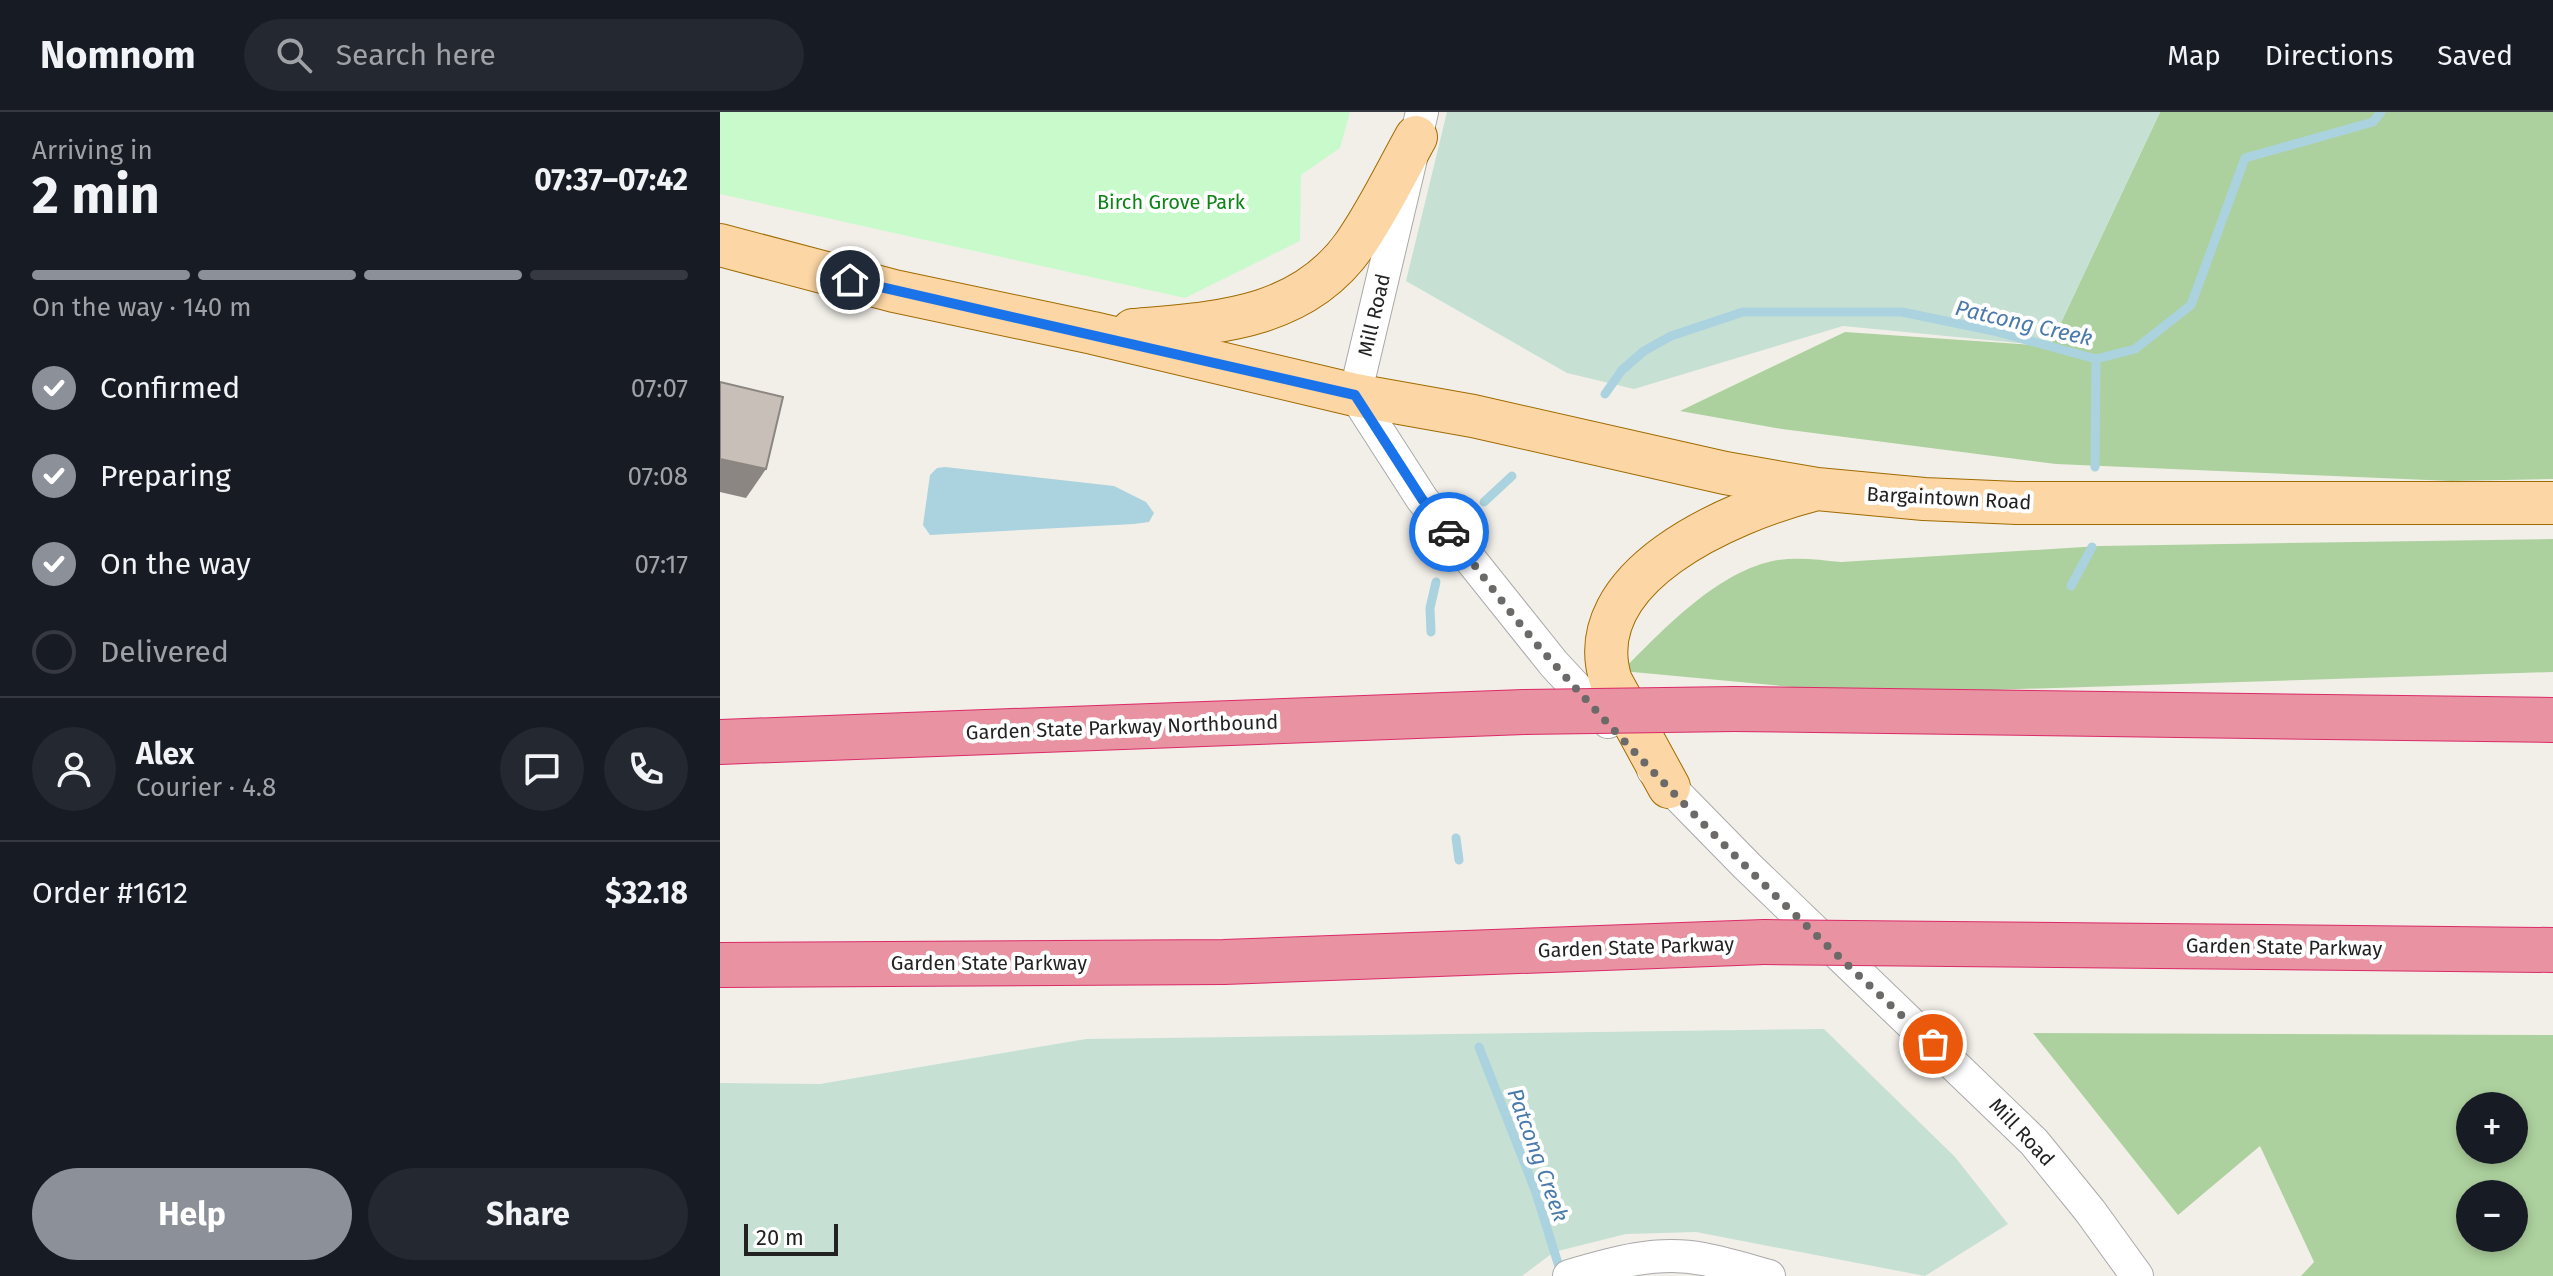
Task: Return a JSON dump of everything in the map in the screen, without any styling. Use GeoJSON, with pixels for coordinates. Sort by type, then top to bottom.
{"type":"FeatureCollection","features":[{"type":"Feature","properties":{"kind":"highway","name":"Garden State Parkway Northbound"},"geometry":{"type":"LineString","coordinates":[[720,742],[1524,712],[1734,709],[2553,720]]}},
{"type":"Feature","properties":{"kind":"highway","name":"Garden State Parkway"},"geometry":{"type":"LineString","coordinates":[[720,965],[1224,962],[1764,942],[2553,950]]}},
{"type":"Feature","properties":{"kind":"main road"},"geometry":{"type":"LineString","coordinates":[[720,245],[894,291],[1093,333],[1221,323],[1270,308],[1309,288],[1330,271],[1354,246],[1419,124]]}},
{"type":"Feature","properties":{"kind":"main road","name":"Bargaintown Road"},"geometry":{"type":"LineString","coordinates":[[1093,333],[1355,395],[1473,416],[1725,473],[1817,489],[1935,500],[2017,503],[2553,503]]}},
{"type":"Feature","properties":{"kind":"main road"},"geometry":{"type":"LineString","coordinates":[[1669,787],[1611,681],[1607,667],[1607,643],[1615,614],[1630,590],[1655,563],[1674,550],[1753,510],[1817,489]]}},
{"type":"Feature","properties":{"kind":"street","name":"Mill Road"},"geometry":{"type":"LineString","coordinates":[[1419,124],[1355,395],[1422,499],[1545,652],[1669,787],[1747,866],[2034,1142],[2090,1211],[2134,1275]]}},
{"type":"Feature","properties":{"kind":"street"},"geometry":{"type":"LineString","coordinates":[[1575,1274],[1631,1259],[1675,1257],[1702,1259],[1769,1276]]}},
{"type":"Feature","properties":{"kind":"green space","name":"Birch Grove Park"},"geometry":{"type":"Polygon","coordinates":[[[720,112],[1350,112],[1340,148],[1301,175],[1300,241],[1185,298],[720,194],[720,112]]]}},
{"type":"Feature","properties":{"kind":"green space"},"geometry":{"type":"Polygon","coordinates":[[[1447,112],[2160,112],[2050,346],[1843,326],[1634,389],[1567,373],[1406,281],[1447,112]]]}},
{"type":"Feature","properties":{"kind":"green space"},"geometry":{"type":"Polygon","coordinates":[[[2160,112],[2553,112],[2553,479],[2451,481],[2056,464],[1782,429],[1680,411],[1845,332],[2050,346],[2160,112]]]}},
{"type":"Feature","properties":{"kind":"green space"},"geometry":{"type":"Polygon","coordinates":[[[2553,539],[2553,672],[1990,690],[1803,688],[1622,671],[1674,620],[1713,589],[1756,566],[1778,560],[1841,562],[2099,546],[2553,539]]]}},
{"type":"Feature","properties":{"kind":"green space"},"geometry":{"type":"Polygon","coordinates":[[[1824,1029],[1955,1157],[2008,1224],[1925,1276],[1696,1232],[1626,1234],[1554,1252],[1522,1276],[720,1276],[720,1083],[820,1084],[1086,1039],[1824,1029]]]}},
{"type":"Feature","properties":{"kind":"green space"},"geometry":{"type":"Polygon","coordinates":[[[2033,1033],[2553,1035],[2553,1276],[2301,1276],[2314,1262],[2260,1146],[2178,1215],[2033,1033]]]}},
{"type":"Feature","properties":{"kind":"water"},"geometry":{"type":"Polygon","coordinates":[[[937,468],[1114,486],[1146,502],[1154,513],[1149,522],[1134,524],[930,535],[923,525],[930,475],[937,468]]]}},
{"type":"Feature","properties":{"kind":"building"},"geometry":{"type":"Polygon","coordinates":[[[720,382],[783,397],[766,469],[720,459],[720,382]]]}},
{"type":"Feature","properties":{"kind":"waterway","name":"Patcong Creek"},"geometry":{"type":"LineString","coordinates":[[1605,394],[1622,370],[1644,351],[1671,336],[1743,312],[1902,312],[1994,331],[2096,359],[2135,349],[2191,305],[2245,158],[2373,122],[2381,112]]}},
{"type":"Feature","properties":{"kind":"waterway"},"geometry":{"type":"LineString","coordinates":[[2095,467],[2096,359]]}},
{"type":"Feature","properties":{"kind":"waterway","name":"Patcong Creek"},"geometry":{"type":"LineString","coordinates":[[1484,502],[1512,476]]}},
{"type":"Feature","properties":{"kind":"waterway"},"geometry":{"type":"LineString","coordinates":[[2071,586],[2092,547]]}},
{"type":"Feature","properties":{"kind":"waterway","name":"Patcong Creek"},"geometry":{"type":"LineString","coordinates":[[1431,632],[1430,608],[1436,582]]}},
{"type":"Feature","properties":{"kind":"waterway","name":"Patcong Creek"},"geometry":{"type":"LineString","coordinates":[[1456,838],[1459,860]]}},
{"type":"Feature","properties":{"kind":"waterway","name":"Patcong Creek"},"geometry":{"type":"LineString","coordinates":[[1479,1047],[1535,1190],[1561,1273]]}},
{"type":"Feature","properties":{"kind":"way so far"},"geometry":{"type":"LineString","coordinates":[[1449,532],[1554,664],[1669,787],[1933,1044]]}},
{"type":"Feature","properties":{"kind":"route"},"geometry":{"type":"LineString","coordinates":[[850,280],[1355,395],[1422,499],[1449,532]]}}]}
